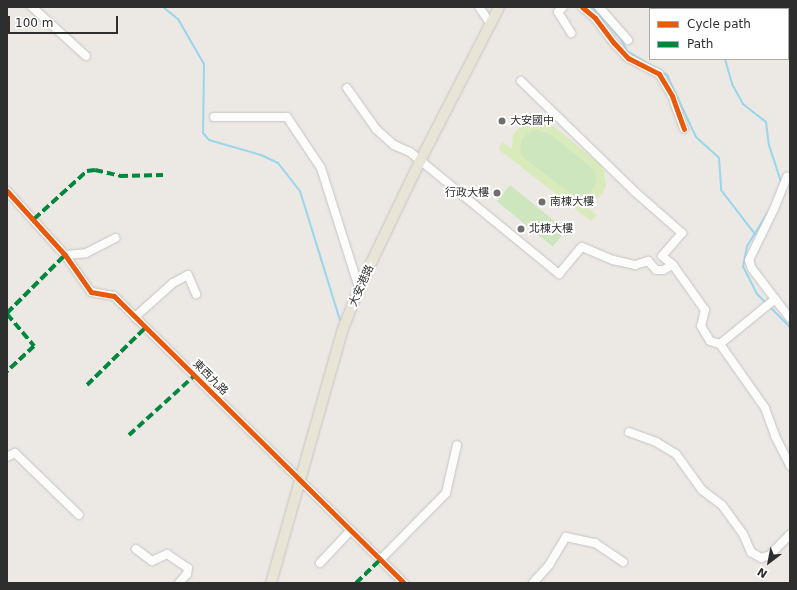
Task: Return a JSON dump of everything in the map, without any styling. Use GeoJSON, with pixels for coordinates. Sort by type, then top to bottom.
{"type":"FeatureCollection","features":[{"type":"Feature","properties":{"kind":"main road","name":"大安港路"},"geometry":{"type":"LineString","coordinates":[[271,583],[343,329],[359,288],[420,161],[499,7]]}},
{"type":"Feature","properties":{"kind":"street"},"geometry":{"type":"LineString","coordinates":[[32,7],[86,56]]}},
{"type":"Feature","properties":{"kind":"street"},"geometry":{"type":"LineString","coordinates":[[479,7],[491,24]]}},
{"type":"Feature","properties":{"kind":"street"},"geometry":{"type":"LineString","coordinates":[[564,7],[558,12],[571,33]]}},
{"type":"Feature","properties":{"kind":"street"},"geometry":{"type":"LineString","coordinates":[[582,7],[596,18],[614,43],[628,58],[659,74],[672,96],[684,129]]}},
{"type":"Feature","properties":{"kind":"street"},"geometry":{"type":"LineString","coordinates":[[599,7],[628,40]]}},
{"type":"Feature","properties":{"kind":"street"},"geometry":{"type":"LineString","coordinates":[[522,81],[634,191],[682,232],[662,256],[673,265],[705,310],[701,326],[710,341],[720,344],[765,408],[775,436],[790,466]]}},
{"type":"Feature","properties":{"kind":"street"},"geometry":{"type":"LineString","coordinates":[[347,88],[376,129],[420,161],[559,274],[582,247],[613,260],[635,265],[648,261],[656,270],[663,270],[673,265]]}},
{"type":"Feature","properties":{"kind":"street"},"geometry":{"type":"LineString","coordinates":[[214,117],[287,117],[321,168],[359,288]]}},
{"type":"Feature","properties":{"kind":"street"},"geometry":{"type":"LineString","coordinates":[[786,177],[777,203],[749,260],[752,269],[771,302],[790,318]]}},
{"type":"Feature","properties":{"kind":"street","name":"東西九路"},"geometry":{"type":"LineString","coordinates":[[7,191],[65,255],[91,292],[114,296],[300,483],[404,583]]}},
{"type":"Feature","properties":{"kind":"street"},"geometry":{"type":"LineString","coordinates":[[65,255],[86,253],[115,238]]}},
{"type":"Feature","properties":{"kind":"street"},"geometry":{"type":"LineString","coordinates":[[136,317],[173,283],[188,275],[196,294]]}},
{"type":"Feature","properties":{"kind":"street"},"geometry":{"type":"LineString","coordinates":[[720,344],[771,302]]}},
{"type":"Feature","properties":{"kind":"street"},"geometry":{"type":"LineString","coordinates":[[629,432],[656,442],[676,454],[702,490],[722,505],[743,534],[751,552],[761,558],[770,555],[790,534]]}},
{"type":"Feature","properties":{"kind":"street"},"geometry":{"type":"LineString","coordinates":[[380,560],[446,493],[458,445]]}},
{"type":"Feature","properties":{"kind":"street"},"geometry":{"type":"LineString","coordinates":[[7,457],[15,453],[79,515]]}},
{"type":"Feature","properties":{"kind":"street"},"geometry":{"type":"LineString","coordinates":[[320,563],[350,531]]}},
{"type":"Feature","properties":{"kind":"street"},"geometry":{"type":"LineString","coordinates":[[533,583],[549,565],[566,537],[595,543],[623,562]]}},
{"type":"Feature","properties":{"kind":"street"},"geometry":{"type":"LineString","coordinates":[[136,549],[152,561],[167,554],[188,568],[187,574],[179,583]]}},
{"type":"Feature","properties":{"kind":"green space"},"geometry":{"type":"Polygon","coordinates":[[[541,120],[552,125],[601,165],[604,170],[606,185],[602,194],[590,204],[584,205],[597,215],[591,221],[498,149],[503,142],[512,149],[513,135],[521,125],[541,120]],[[534,129],[521,139],[520,149],[522,157],[573,196],[582,198],[591,193],[597,182],[595,170],[551,134],[534,129]]]}},
{"type":"Feature","properties":{"kind":"green space"},"geometry":{"type":"Polygon","coordinates":[[[534,129],[551,134],[595,170],[597,182],[591,193],[582,198],[573,196],[522,157],[520,149],[521,139],[534,129]]]}},
{"type":"Feature","properties":{"kind":"green space"},"geometry":{"type":"Polygon","coordinates":[[[510,185],[566,230],[553,247],[497,201],[510,185]]]}},
{"type":"Feature","properties":{"kind":"waterway"},"geometry":{"type":"LineString","coordinates":[[163,7],[178,19],[204,64],[203,133],[209,140],[261,155],[278,163],[300,191],[340,320]]}},
{"type":"Feature","properties":{"kind":"waterway"},"geometry":{"type":"LineString","coordinates":[[592,7],[621,39],[627,51],[667,75],[696,137],[719,158],[721,190],[755,234]]}},
{"type":"Feature","properties":{"kind":"waterway"},"geometry":{"type":"LineString","coordinates":[[725,60],[732,84],[743,104],[766,122],[769,145],[781,183]]}},
{"type":"Feature","properties":{"kind":"waterway"},"geometry":{"type":"LineString","coordinates":[[766,303],[757,294],[743,267],[747,246],[768,212]]}},
{"type":"Feature","properties":{"kind":"waterway"},"geometry":{"type":"LineString","coordinates":[[769,306],[790,327]]}},
{"type":"Feature","properties":{"kind":"marked path"},"geometry":{"type":"LineString","coordinates":[[34,219],[87,171],[95,170],[120,176],[163,175]]}},
{"type":"Feature","properties":{"kind":"marked path"},"geometry":{"type":"LineString","coordinates":[[7,313],[65,255]]}},
{"type":"Feature","properties":{"kind":"marked path"},"geometry":{"type":"LineString","coordinates":[[7,314],[34,346],[7,371]]}},
{"type":"Feature","properties":{"kind":"marked path"},"geometry":{"type":"LineString","coordinates":[[87,385],[146,327]]}},
{"type":"Feature","properties":{"kind":"marked path"},"geometry":{"type":"LineString","coordinates":[[129,435],[194,376]]}},
{"type":"Feature","properties":{"kind":"marked path"},"geometry":{"type":"LineString","coordinates":[[356,583],[380,560]]}},
{"type":"Feature","properties":{"kind":"cycle path"},"geometry":{"type":"LineString","coordinates":[[582,7],[595,18],[614,43],[628,58],[659,74],[672,96],[684,129]]}},
{"type":"Feature","properties":{"kind":"cycle path"},"geometry":{"type":"LineString","coordinates":[[7,191],[65,255],[91,292],[114,296],[404,583]]}},
{"type":"Feature","properties":{"kind":"place","name":"大安國中"},"geometry":{"type":"Point","coordinates":[502,121]}},
{"type":"Feature","properties":{"kind":"place","name":"行政大樓"},"geometry":{"type":"Point","coordinates":[497,193]}},
{"type":"Feature","properties":{"kind":"place","name":"南棟大樓"},"geometry":{"type":"Point","coordinates":[542,202]}},
{"type":"Feature","properties":{"kind":"place","name":"北棟大樓"},"geometry":{"type":"Point","coordinates":[521,229]}}]}
